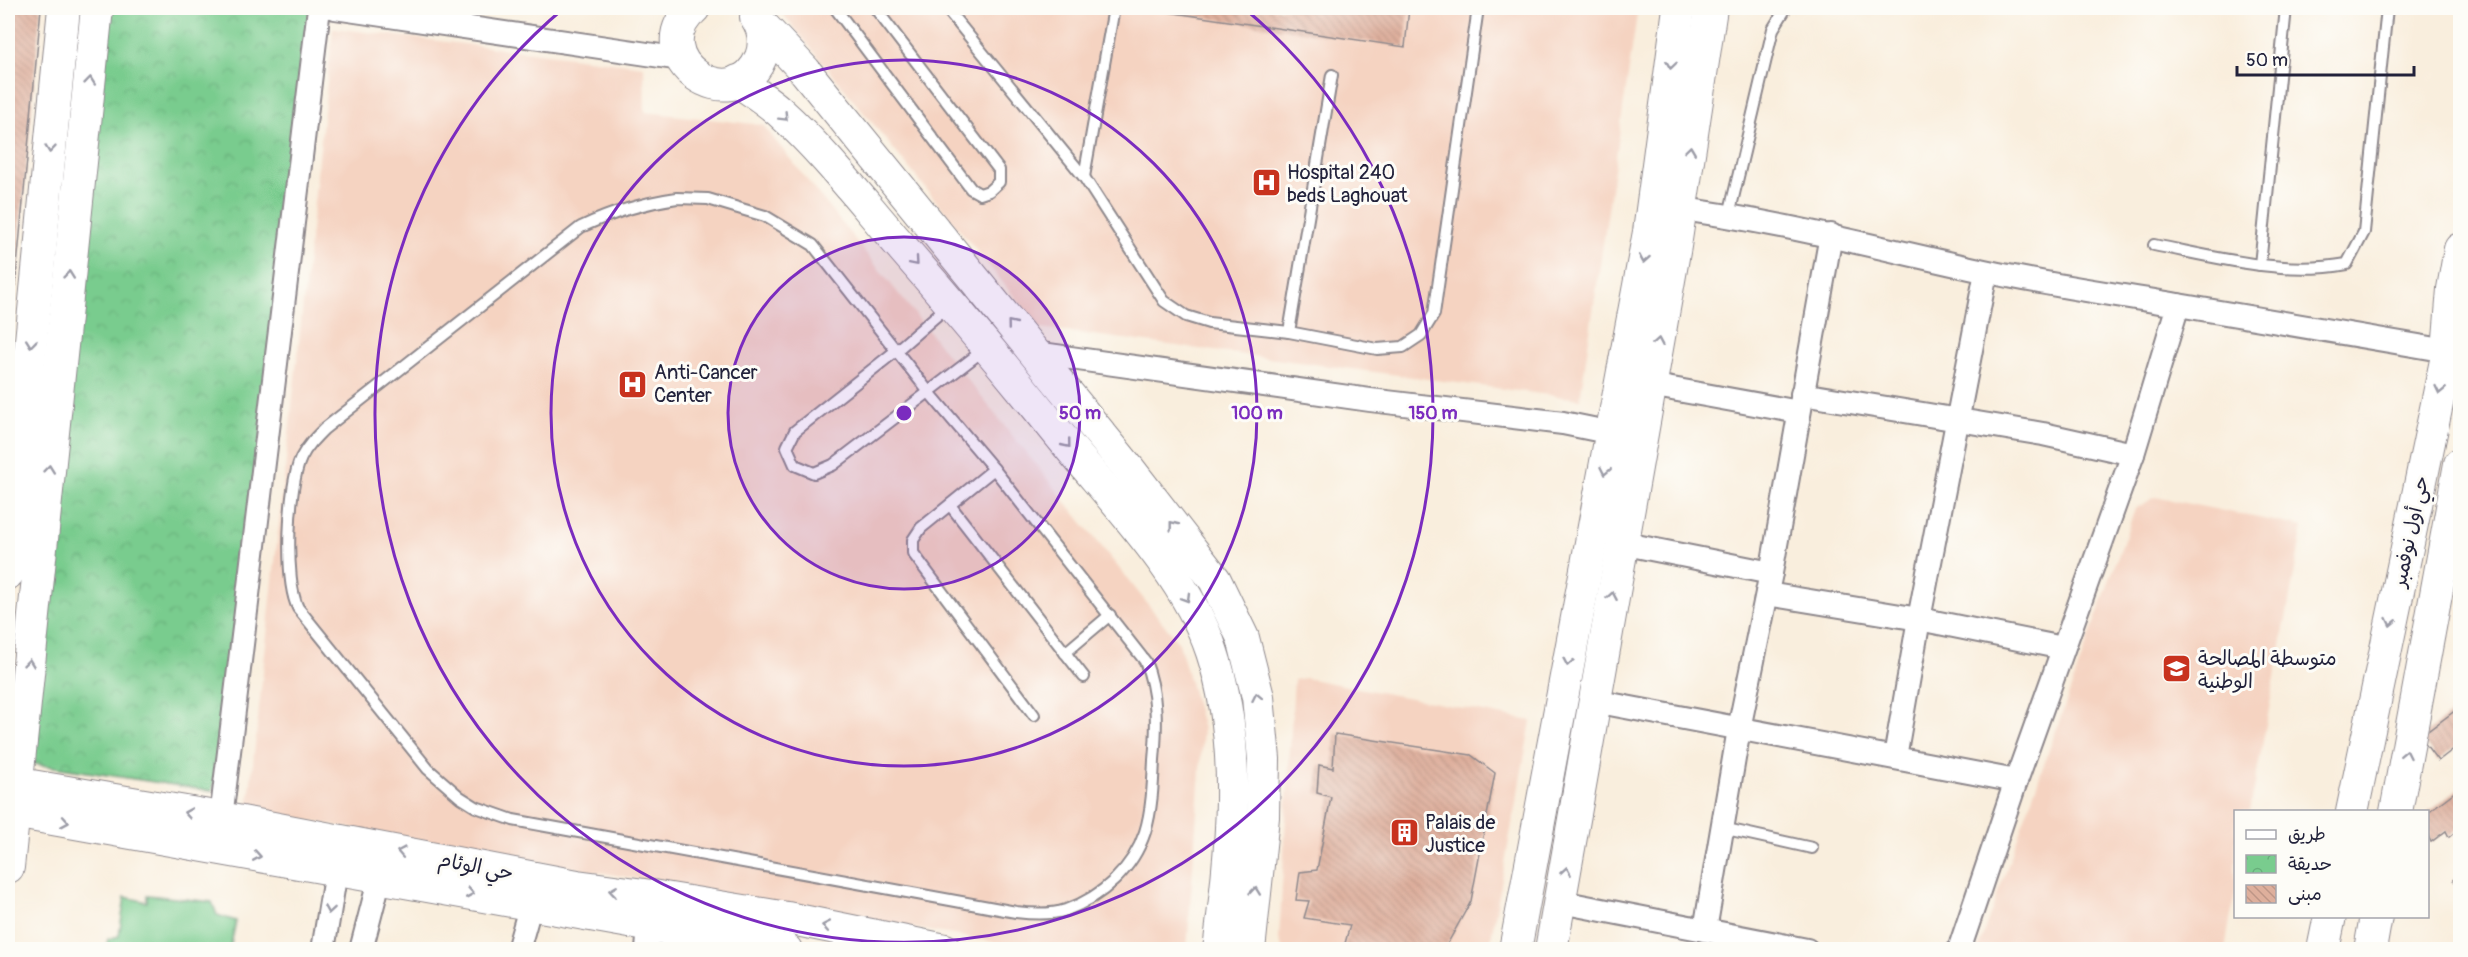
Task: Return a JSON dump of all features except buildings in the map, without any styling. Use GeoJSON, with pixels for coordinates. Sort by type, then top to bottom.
{"type":"FeatureCollection","features":[{"type":"Feature","properties":{"kind":"street"},"geometry":{"type":"LineString","coordinates":[[8,573],[16,404],[64,8]]}},
{"type":"Feature","properties":{"kind":"street"},"geometry":{"type":"LineString","coordinates":[[8,867],[11,797],[97,8]]}},
{"type":"Feature","properties":{"kind":"street"},"geometry":{"type":"LineString","coordinates":[[221,818],[319,8]]}},
{"type":"Feature","properties":{"kind":"street"},"geometry":{"type":"LineString","coordinates":[[335,8],[681,59]]}},
{"type":"Feature","properties":{"kind":"street"},"geometry":{"type":"LineString","coordinates":[[1551,950],[1650,385],[1667,207],[1679,8]]}},
{"type":"Feature","properties":{"kind":"street"},"geometry":{"type":"LineString","coordinates":[[1515,950],[1649,232],[1667,207],[1711,8]]}},
{"type":"Feature","properties":{"kind":"street"},"geometry":{"type":"LineString","coordinates":[[687,11],[678,32],[677,45],[681,59],[688,70],[699,79],[711,84],[738,81],[750,74],[758,63],[763,51],[764,37],[754,16]]}},
{"type":"Feature","properties":{"kind":"street"},"geometry":{"type":"LineString","coordinates":[[754,16],[812,80],[1129,469],[1215,580],[1242,638],[1258,697],[1264,759],[1263,817],[1249,950]]}},
{"type":"Feature","properties":{"kind":"street"},"geometry":{"type":"LineString","coordinates":[[738,81],[780,112],[828,162],[988,347],[1138,530],[1187,597],[1211,649],[1225,703],[1231,760],[1232,805],[1228,876],[1219,950]]}},
{"type":"Feature","properties":{"kind":"street"},"geometry":{"type":"LineString","coordinates":[[1667,207],[1729,215],[1831,235],[1986,272],[2178,305],[2454,360]]}},
{"type":"Feature","properties":{"kind":"street"},"geometry":{"type":"LineString","coordinates":[[1705,930],[1739,729],[1769,584],[1831,235]]}},
{"type":"Feature","properties":{"kind":"street","name":"حي أول نوفمبر"},"geometry":{"type":"LineString","coordinates":[[2352,810],[2454,360],[2453,289],[2460,249]]}},
{"type":"Feature","properties":{"kind":"street"},"geometry":{"type":"LineString","coordinates":[[1895,757],[1919,619],[1986,272]]}},
{"type":"Feature","properties":{"kind":"street"},"geometry":{"type":"LineString","coordinates":[[1959,950],[2016,781],[2133,454],[2178,305]]}},
{"type":"Feature","properties":{"kind":"street"},"geometry":{"type":"LineString","coordinates":[[1035,353],[1370,400],[1563,423],[1612,433]]}},
{"type":"Feature","properties":{"kind":"street"},"geometry":{"type":"LineString","coordinates":[[1650,385],[1957,419],[2043,434],[2133,454]]}},
{"type":"Feature","properties":{"kind":"street","name":"حي أول نوفمبر"},"geometry":{"type":"LineString","coordinates":[[2396,810],[2460,464]]}},
{"type":"Feature","properties":{"kind":"street"},"geometry":{"type":"LineString","coordinates":[[1622,543],[1769,584],[1919,619],[2063,648]]}},
{"type":"Feature","properties":{"kind":"street"},"geometry":{"type":"LineString","coordinates":[[1594,701],[2016,781]]}},
{"type":"Feature","properties":{"kind":"street","name":"حي الوئام"},"geometry":{"type":"LineString","coordinates":[[11,797],[221,818],[535,891],[649,924],[786,950]]}},
{"type":"Feature","properties":{"kind":"street","name":"حي الوئام"},"geometry":{"type":"LineString","coordinates":[[11,797],[336,871],[535,891]]}},
{"type":"Feature","properties":{"kind":"street"},"geometry":{"type":"LineString","coordinates":[[323,950],[336,871]]}},
{"type":"Feature","properties":{"kind":"street"},"geometry":{"type":"LineString","coordinates":[[361,950],[380,877]]}},
{"type":"Feature","properties":{"kind":"street"},"geometry":{"type":"LineString","coordinates":[[518,950],[535,891]]}},
{"type":"Feature","properties":{"kind":"street"},"geometry":{"type":"LineString","coordinates":[[1561,902],[1705,930],[1747,944],[1807,950]]}},
{"type":"Feature","properties":{"kind":"street","name":"حي الوئام"},"geometry":{"type":"LineString","coordinates":[[649,924],[787,918],[934,948]]}},
{"type":"Feature","properties":{"kind":"street"},"geometry":{"type":"LineString","coordinates":[[2323,950],[2330,918]]}},
{"type":"Feature","properties":{"kind":"street"},"geometry":{"type":"LineString","coordinates":[[2370,950],[2376,918]]}},
{"type":"Feature","properties":{"kind":"lane"},"geometry":{"type":"LineString","coordinates":[[835,8],[971,189],[980,194],[989,191],[999,182],[999,170],[875,8]]}},
{"type":"Feature","properties":{"kind":"lane"},"geometry":{"type":"LineString","coordinates":[[946,8],[1084,177],[1164,301],[1186,316],[1209,323],[1289,332],[1377,349],[1403,347],[1420,334],[1434,314],[1478,8]]}},
{"type":"Feature","properties":{"kind":"lane"},"geometry":{"type":"LineString","coordinates":[[1084,177],[1114,8]]}},
{"type":"Feature","properties":{"kind":"lane"},"geometry":{"type":"LineString","coordinates":[[1729,215],[1773,29],[1786,8]]}},
{"type":"Feature","properties":{"kind":"lane"},"geometry":{"type":"LineString","coordinates":[[2260,265],[2286,8]]}},
{"type":"Feature","properties":{"kind":"lane"},"geometry":{"type":"LineString","coordinates":[[2154,245],[2260,265],[2323,268],[2347,264],[2364,232],[2387,8]]}},
{"type":"Feature","properties":{"kind":"lane"},"geometry":{"type":"LineString","coordinates":[[1289,332],[1332,75]]}},
{"type":"Feature","properties":{"kind":"lane"},"geometry":{"type":"LineString","coordinates":[[677,198],[708,199],[765,216],[813,245],[928,392],[994,469],[1145,661],[1154,697],[1155,754],[1145,830],[1132,860],[1111,883],[1096,895],[1065,910],[1034,914],[908,894],[513,820],[476,807],[460,797],[415,755],[294,600],[290,577],[290,528],[297,470],[308,444],[581,227],[612,212],[643,203],[677,198]]}},
{"type":"Feature","properties":{"kind":"lane"},"geometry":{"type":"LineString","coordinates":[[951,304],[897,350],[795,430],[787,447],[795,465],[814,473],[833,465],[988,347]]}},
{"type":"Feature","properties":{"kind":"lane"},"geometry":{"type":"LineString","coordinates":[[994,469],[921,528],[913,540],[913,553],[1034,715]]}},
{"type":"Feature","properties":{"kind":"lane"},"geometry":{"type":"LineString","coordinates":[[950,505],[1084,677]]}},
{"type":"Feature","properties":{"kind":"lane"},"geometry":{"type":"LineString","coordinates":[[1065,652],[1110,615]]}},
{"type":"Feature","properties":{"kind":"lane"},"geometry":{"type":"LineString","coordinates":[[1722,828],[1812,848]]}},
{"type":"Feature","properties":{"kind":"shaded area","name":"Hospital 240 beds Laghouat"},"geometry":{"type":"Polygon","coordinates":[[[778,8],[1638,8],[1580,399],[1040,328],[778,8]]]}},
{"type":"Feature","properties":{"kind":"shaded area","name":"Anti-Cancer Center"},"geometry":{"type":"Polygon","coordinates":[[[333,28],[644,66],[645,112],[763,125],[1179,643],[1203,729],[1187,949],[1032,949],[248,810],[333,28]]]}},
{"type":"Feature","properties":{"kind":"shaded area","name":"متوسطة المصالحة الوطنية"},"geometry":{"type":"Polygon","coordinates":[[[2155,497],[2303,527],[2250,810],[2234,810],[2234,898],[2225,949],[1978,949],[2135,509],[2155,497]]]}},
{"type":"Feature","properties":{"kind":"shaded area"},"geometry":{"type":"Polygon","coordinates":[[[1305,678],[1531,721],[1489,949],[1283,949],[1279,939],[1294,680],[1305,678]]]}},
{"type":"Feature","properties":{"kind":"green space"},"geometry":{"type":"Polygon","coordinates":[[[111,8],[319,8],[213,791],[22,762],[111,8]]]}},
{"type":"Feature","properties":{"kind":"green space"},"geometry":{"type":"Polygon","coordinates":[[[147,895],[212,902],[217,915],[236,921],[230,949],[106,949],[108,939],[119,936],[125,897],[147,902],[147,895]]]}},
{"type":"Feature","properties":{"kind":"place","name":"Hospital 240 beds Laghouat"},"geometry":{"type":"Point","coordinates":[1266,183]}},
{"type":"Feature","properties":{"kind":"place","name":"Anti-Cancer Center"},"geometry":{"type":"Point","coordinates":[633,384]}},
{"type":"Feature","properties":{"kind":"place","name":"متوسطة المصالحة الوطنية"},"geometry":{"type":"Point","coordinates":[2177,669]}},
{"type":"Feature","properties":{"kind":"place","name":"Palais de Justice"},"geometry":{"type":"Point","coordinates":[1404,833]}}]}
